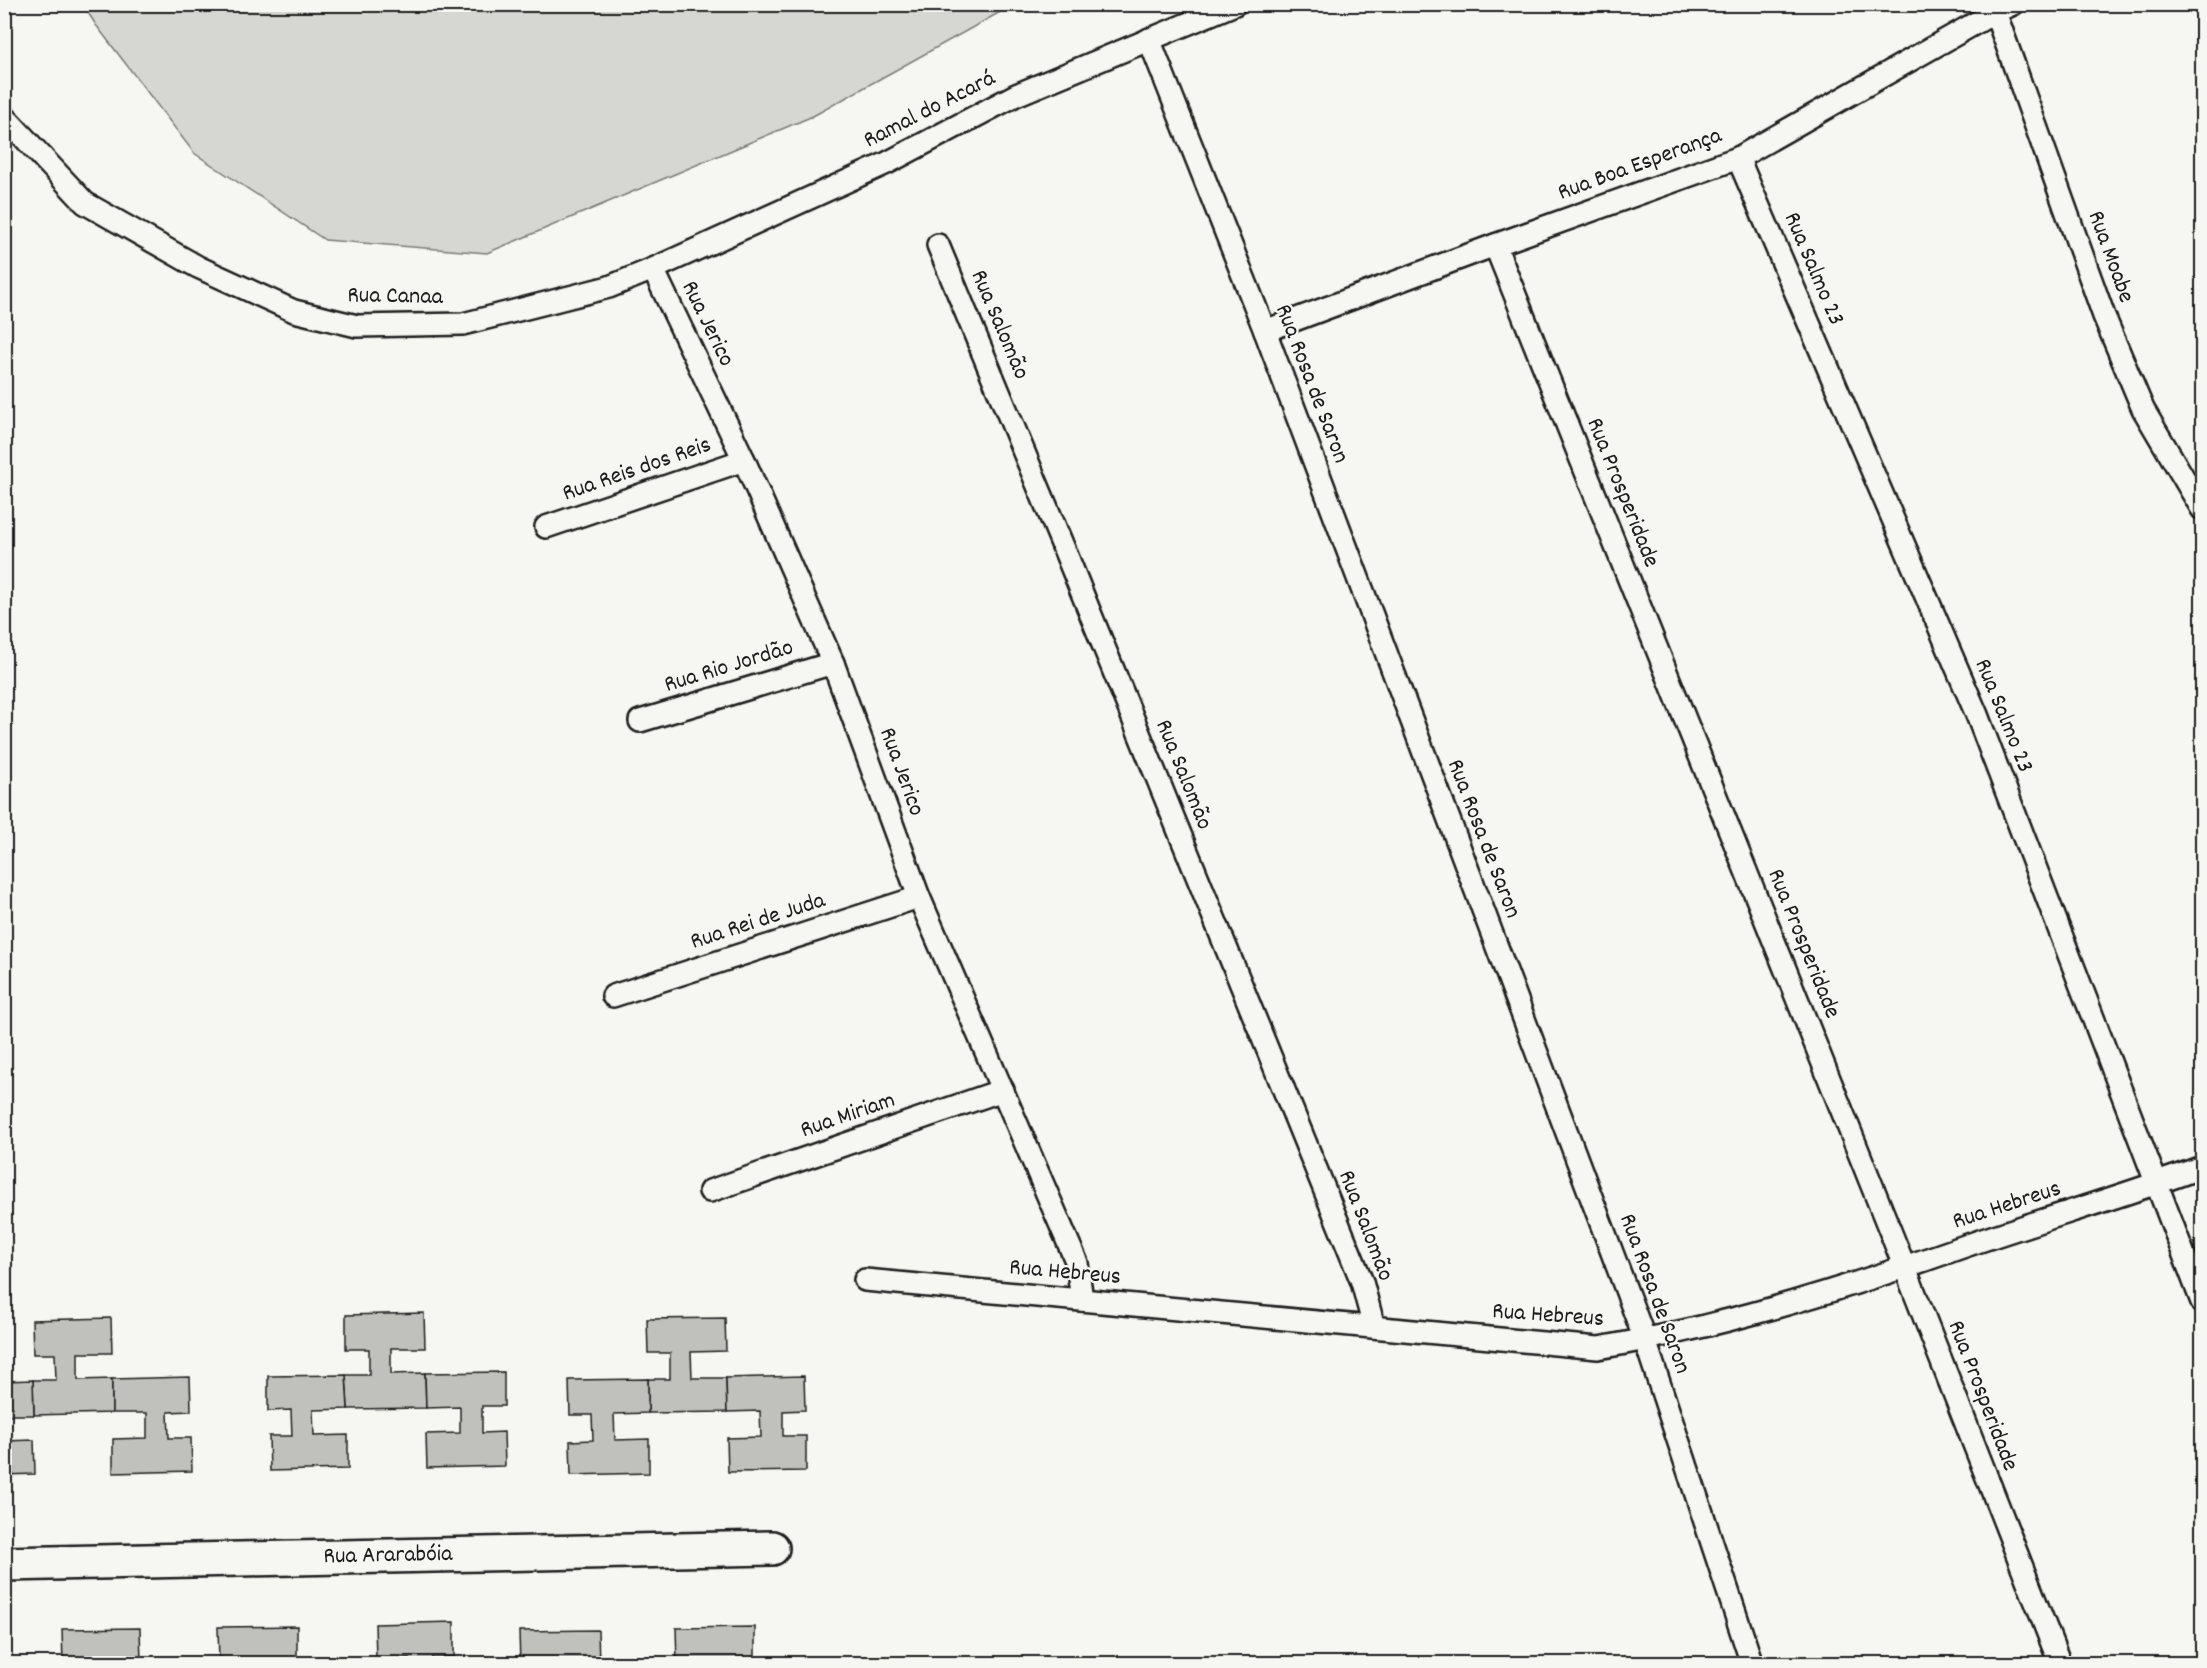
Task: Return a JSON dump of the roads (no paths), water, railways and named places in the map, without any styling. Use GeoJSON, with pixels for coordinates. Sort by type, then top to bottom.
{"type":"FeatureCollection","features":[{"type":"Feature","properties":{"kind":"street","name":"Rua Ararabóia"},"geometry":{"type":"LineString","coordinates":[[4,1564],[772,1548]]}},
{"type":"Feature","properties":{"kind":"lane","name":"Ramal do Acará"},"geometry":{"type":"LineString","coordinates":[[652,269],[887,163],[1016,95],[1235,4]]}},
{"type":"Feature","properties":{"kind":"lane","name":"Rua Boa Esperança"},"geometry":{"type":"LineString","coordinates":[[1264,331],[1738,158],[2004,8]]}},
{"type":"Feature","properties":{"kind":"lane","name":"Rua Moabe"},"geometry":{"type":"LineString","coordinates":[[2004,8],[2109,327],[2143,409],[2202,509]]}},
{"type":"Feature","properties":{"kind":"lane","name":"Rua Rosa de Saron"},"geometry":{"type":"LineString","coordinates":[[1149,39],[1264,331],[1645,1340],[1752,1664]]}},
{"type":"Feature","properties":{"kind":"lane","name":"Rua Canaa"},"geometry":{"type":"LineString","coordinates":[[4,116],[84,203],[198,267],[294,311],[357,326],[463,324],[609,287],[652,269]]}},
{"type":"Feature","properties":{"kind":"lane","name":"Rua Salmo 23"},"geometry":{"type":"LineString","coordinates":[[1738,158],[1977,715],[2202,1302]]}},
{"type":"Feature","properties":{"kind":"lane","name":"Rua Salomão"},"geometry":{"type":"LineString","coordinates":[[938,245],[1067,555],[1362,1282],[1374,1327]]}},
{"type":"Feature","properties":{"kind":"lane","name":"Rua Prosperidade"},"geometry":{"type":"LineString","coordinates":[[1495,245],[1905,1268],[2060,1664]]}},
{"type":"Feature","properties":{"kind":"lane","name":"Rua Jerico"},"geometry":{"type":"LineString","coordinates":[[652,269],[744,460],[833,663],[919,897],[1077,1263],[1082,1300]]}},
{"type":"Feature","properties":{"kind":"lane","name":"Rua Reis dos Reis"},"geometry":{"type":"LineString","coordinates":[[546,527],[744,460]]}},
{"type":"Feature","properties":{"kind":"lane","name":"Rua Rio Jordão"},"geometry":{"type":"LineString","coordinates":[[640,721],[833,663]]}},
{"type":"Feature","properties":{"kind":"lane","name":"Rua Rei de Juda"},"geometry":{"type":"LineString","coordinates":[[613,996],[919,897]]}},
{"type":"Feature","properties":{"kind":"lane","name":"Rua Miriam"},"geometry":{"type":"LineString","coordinates":[[710,1191],[1003,1090]]}},
{"type":"Feature","properties":{"kind":"lane","name":"Rua Hebreus"},"geometry":{"type":"LineString","coordinates":[[865,1280],[1598,1348],[1696,1329],[1905,1268],[2202,1167]]}}]}
